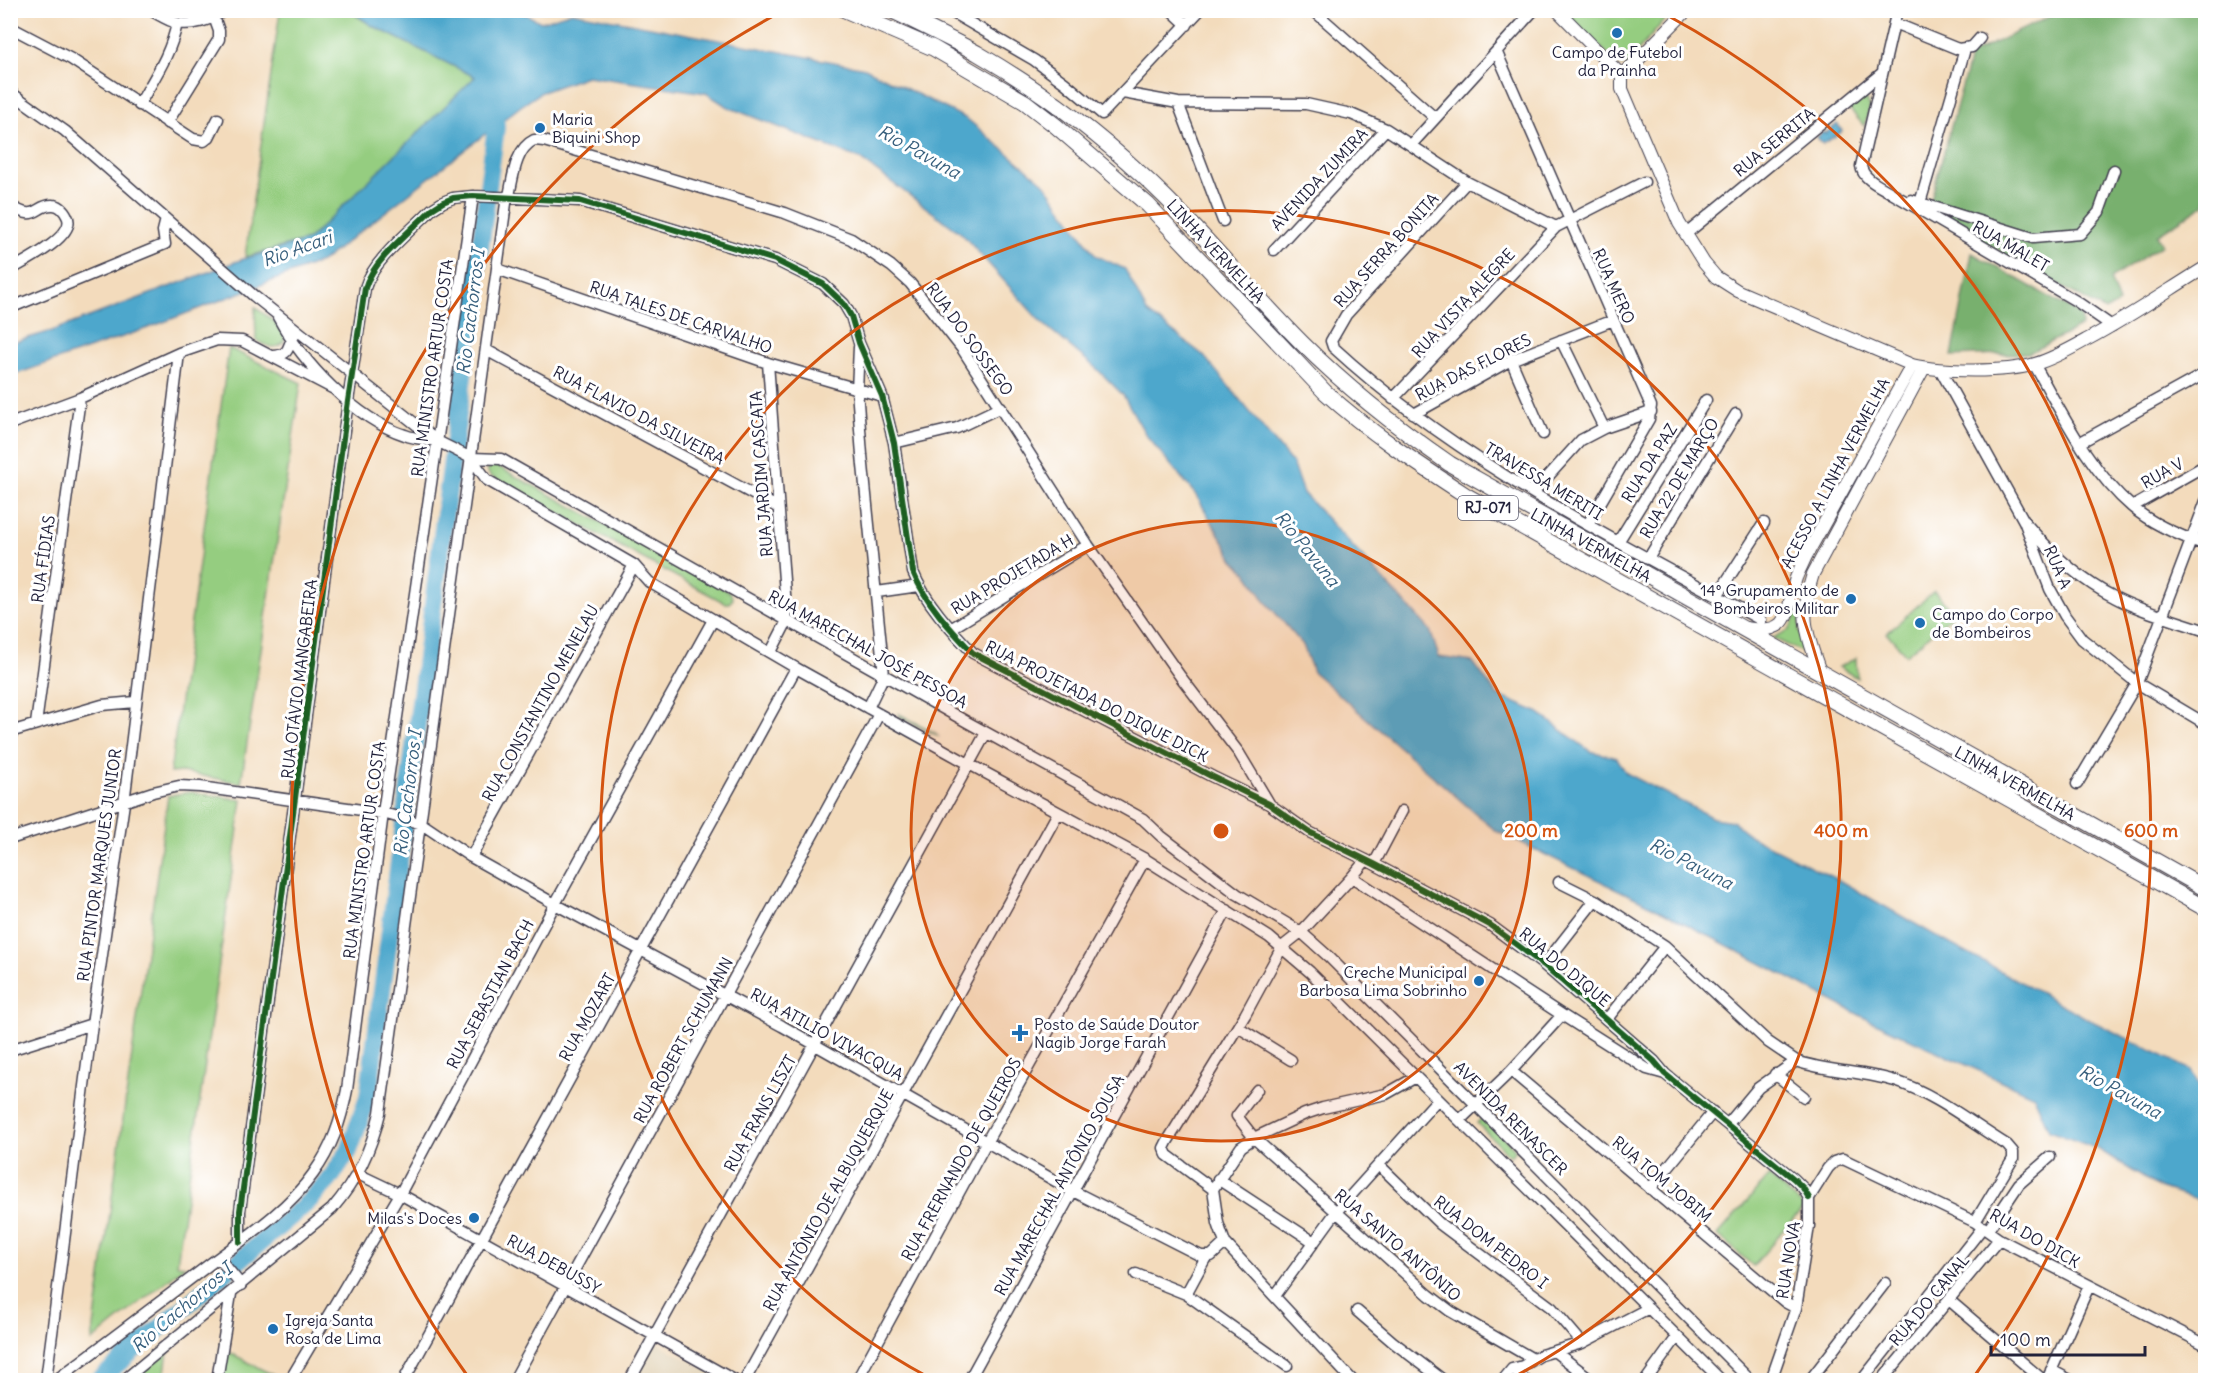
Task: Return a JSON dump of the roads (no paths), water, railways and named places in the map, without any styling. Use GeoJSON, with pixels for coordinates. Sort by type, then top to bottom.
{"type":"FeatureCollection","features":[{"type":"Feature","properties":{"kind":"highway","name":"LINHA VERMELHA"},"geometry":{"type":"LineString","coordinates":[[845,10],[942,53],[1025,102],[1056,126],[1149,205],[1325,392],[1355,419],[1429,471],[1467,496],[2205,909]]}},
{"type":"Feature","properties":{"kind":"highway","name":"LINHA VERMELHA"},"geometry":{"type":"LineString","coordinates":[[891,10],[979,55],[1015,77],[1088,130],[1142,175],[1301,342],[1338,377],[1427,448],[1474,479],[2205,889]]}},
{"type":"Feature","properties":{"kind":"main road"},"geometry":{"type":"LineString","coordinates":[[1557,10],[1622,75],[1624,97],[1679,223],[1704,263],[1716,277],[1738,291],[1918,366],[1941,370],[2002,368],[2034,364],[2072,348],[2112,326],[2205,267]]}},
{"type":"Feature","properties":{"kind":"main road"},"geometry":{"type":"LineString","coordinates":[[1622,75],[1686,10]]}},
{"type":"Feature","properties":{"kind":"main road","name":"ACESSO A LINHA VERMELHA"},"geometry":{"type":"LineString","coordinates":[[1738,626],[1763,631],[1775,628],[1787,614],[1796,577],[1806,556],[1918,366]]}},
{"type":"Feature","properties":{"kind":"main road"},"geometry":{"type":"LineString","coordinates":[[1820,672],[1804,624],[1804,608],[1813,574],[1918,366]]}},
{"type":"Feature","properties":{"kind":"street"},"geometry":{"type":"LineString","coordinates":[[150,10],[177,23],[198,22],[214,17],[224,10]]}},
{"type":"Feature","properties":{"kind":"street"},"geometry":{"type":"LineString","coordinates":[[948,10],[1034,60],[1102,114],[1200,10]]}},
{"type":"Feature","properties":{"kind":"street"},"geometry":{"type":"LineString","coordinates":[[967,20],[975,10]]}},
{"type":"Feature","properties":{"kind":"street"},"geometry":{"type":"LineString","coordinates":[[1171,10],[1187,26]]}},
{"type":"Feature","properties":{"kind":"street"},"geometry":{"type":"LineString","coordinates":[[1312,10],[1435,118]]}},
{"type":"Feature","properties":{"kind":"street"},"geometry":{"type":"LineString","coordinates":[[1411,145],[1534,10]]}},
{"type":"Feature","properties":{"kind":"street"},"geometry":{"type":"LineString","coordinates":[[1897,10],[1862,166],[1862,172],[1867,177],[1893,194],[2033,238],[2080,234],[2099,212],[2114,170]]}},
{"type":"Feature","properties":{"kind":"street"},"geometry":{"type":"LineString","coordinates":[[167,123],[219,39],[214,17]]}},
{"type":"Feature","properties":{"kind":"street"},"geometry":{"type":"LineString","coordinates":[[139,105],[173,42],[177,23]]}},
{"type":"Feature","properties":{"kind":"street"},"geometry":{"type":"LineString","coordinates":[[1894,23],[1958,49],[1965,49],[1978,40]]}},
{"type":"Feature","properties":{"kind":"street"},"geometry":{"type":"LineString","coordinates":[[10,27],[71,59],[139,105],[200,142],[208,138],[218,119]]}},
{"type":"Feature","properties":{"kind":"street"},"geometry":{"type":"LineString","coordinates":[[1920,203],[1965,49]]}},
{"type":"Feature","properties":{"kind":"street","name":"RUA MERO"},"geometry":{"type":"LineString","coordinates":[[1497,53],[1651,406],[1651,411]]}},
{"type":"Feature","properties":{"kind":"street","name":"RUA SERRITA"},"geometry":{"type":"LineString","coordinates":[[1686,234],[1882,73]]}},
{"type":"Feature","properties":{"kind":"street"},"geometry":{"type":"LineString","coordinates":[[10,92],[65,131],[276,314]]}},
{"type":"Feature","properties":{"kind":"street"},"geometry":{"type":"LineString","coordinates":[[1123,93],[1178,103],[1306,104],[1351,114],[1386,129],[1467,182],[1556,227],[1644,182]]}},
{"type":"Feature","properties":{"kind":"street"},"geometry":{"type":"LineString","coordinates":[[1178,103],[1223,221]]}},
{"type":"Feature","properties":{"kind":"street","name":"AVENIDA ZUMIRA"},"geometry":{"type":"LineString","coordinates":[[1274,250],[1386,129]]}},
{"type":"Feature","properties":{"kind":"street","name":"RUA DO SOSSEGO"},"geometry":{"type":"LineString","coordinates":[[508,196],[524,147],[534,140],[544,141],[786,213],[851,239],[891,266],[910,283],[963,350],[1088,545],[1180,676],[1239,753],[1269,804]]}},
{"type":"Feature","properties":{"kind":"street","name":"RUA SERRA BONITA"},"geometry":{"type":"LineString","coordinates":[[1331,341],[1346,315],[1467,182]]}},
{"type":"Feature","properties":{"kind":"street","name":"RUA MALET"},"geometry":{"type":"LineString","coordinates":[[1893,194],[2076,301],[2112,326]]}},
{"type":"Feature","properties":{"kind":"street","name":"RUA OTÁVIO MANGABEIRA"},"geometry":{"type":"LineString","coordinates":[[240,1242],[240,1211],[365,288],[372,272],[432,209],[453,198],[495,195]]}},
{"type":"Feature","properties":{"kind":"street","name":"RUA PROJETADA DO DIQUE DICK"},"geometry":{"type":"LineString","coordinates":[[495,195],[580,201],[598,205],[776,260],[808,275],[830,290],[844,304],[851,316],[859,343],[882,396],[894,443],[914,573],[919,586],[973,653],[1269,804]]}},
{"type":"Feature","properties":{"kind":"street","name":"RUA MINISTRO ARTUR COSTA"},"geometry":{"type":"LineString","coordinates":[[56,1380],[222,1261],[240,1242],[288,1203],[305,1185],[326,1153],[339,1124],[347,1090],[476,196]]}},
{"type":"Feature","properties":{"kind":"street"},"geometry":{"type":"LineString","coordinates":[[124,1380],[231,1294],[239,1282],[332,1209],[358,1174],[375,1136],[380,1113],[467,456],[486,350],[508,196]]}},
{"type":"Feature","properties":{"kind":"street"},"geometry":{"type":"LineString","coordinates":[[10,205],[30,214],[55,205],[69,218],[69,225],[62,235],[44,250],[10,270]]}},
{"type":"Feature","properties":{"kind":"street"},"geometry":{"type":"LineString","coordinates":[[10,308],[165,244],[163,231],[166,219]]}},
{"type":"Feature","properties":{"kind":"street","name":"RUA VISTA ALEGRE"},"geometry":{"type":"LineString","coordinates":[[1393,399],[1556,227]]}},
{"type":"Feature","properties":{"kind":"street","name":"RUA TALES DE CARVALHO"},"geometry":{"type":"LineString","coordinates":[[497,269],[768,363],[882,396]]}},
{"type":"Feature","properties":{"kind":"street","name":"RUA MARECHAL JOSÉ PESSOA"},"geometry":{"type":"LineString","coordinates":[[276,314],[291,340],[334,389],[348,401],[404,435],[442,443]]}},
{"type":"Feature","properties":{"kind":"street","name":"RUA MARECHAL JOSÉ PESSOA"},"geometry":{"type":"LineString","coordinates":[[276,314],[442,443],[467,456],[501,459],[1143,819],[1161,836],[1237,894]]}},
{"type":"Feature","properties":{"kind":"street","name":"RUA DAS FLORES"},"geometry":{"type":"LineString","coordinates":[[1414,414],[1511,360],[1613,320]]}},
{"type":"Feature","properties":{"kind":"street"},"geometry":{"type":"LineString","coordinates":[[273,357],[286,352],[291,340],[295,335],[301,333]]}},
{"type":"Feature","properties":{"kind":"street"},"geometry":{"type":"LineString","coordinates":[[10,424],[80,398],[178,353],[217,340],[242,341],[334,389]]}},
{"type":"Feature","properties":{"kind":"street"},"geometry":{"type":"LineString","coordinates":[[1561,340],[1604,429]]}},
{"type":"Feature","properties":{"kind":"street","name":"TRAVESSA MERITI"},"geometry":{"type":"LineString","coordinates":[[1331,341],[1334,347],[1393,399],[1473,456],[1618,542],[1761,620]]}},
{"type":"Feature","properties":{"kind":"street"},"geometry":{"type":"LineString","coordinates":[[859,343],[857,390],[884,675],[868,708]]}},
{"type":"Feature","properties":{"kind":"street","name":"RUA FLAVIO DA SILVEIRA"},"geometry":{"type":"LineString","coordinates":[[486,350],[777,507]]}},
{"type":"Feature","properties":{"kind":"street","name":"RUA PINTOR MARQUES JUNIOR"},"geometry":{"type":"LineString","coordinates":[[46,1380],[92,1024],[124,803],[178,353]]}},
{"type":"Feature","properties":{"kind":"street"},"geometry":{"type":"LineString","coordinates":[[1511,360],[1543,434]]}},
{"type":"Feature","properties":{"kind":"street","name":"RUA JARDIM CASCATA"},"geometry":{"type":"LineString","coordinates":[[768,363],[787,621]]}},
{"type":"Feature","properties":{"kind":"street"},"geometry":{"type":"LineString","coordinates":[[2034,364],[2079,443],[2132,507],[2169,530],[2205,544]]}},
{"type":"Feature","properties":{"kind":"street","name":"RUA A"},"geometry":{"type":"LineString","coordinates":[[1941,370],[2024,521],[2050,589],[2065,616],[2082,639],[2137,683],[2205,724]]}},
{"type":"Feature","properties":{"kind":"street"},"geometry":{"type":"LineString","coordinates":[[2079,443],[2205,373]]}},
{"type":"Feature","properties":{"kind":"street","name":"RUA FÍDIAS"},"geometry":{"type":"LineString","coordinates":[[36,724],[80,398]]}},
{"type":"Feature","properties":{"kind":"street","name":"RUA DA PAZ"},"geometry":{"type":"LineString","coordinates":[[1618,542],[1706,400]]}},
{"type":"Feature","properties":{"kind":"street"},"geometry":{"type":"LineString","coordinates":[[894,443],[957,428],[1001,407]]}},
{"type":"Feature","properties":{"kind":"street"},"geometry":{"type":"LineString","coordinates":[[346,419],[362,411]]}},
{"type":"Feature","properties":{"kind":"street"},"geometry":{"type":"LineString","coordinates":[[1534,492],[1581,441],[1604,429],[1651,411]]}},
{"type":"Feature","properties":{"kind":"street"},"geometry":{"type":"LineString","coordinates":[[1588,524],[1649,419],[1651,411]]}},
{"type":"Feature","properties":{"kind":"street","name":"RUA 22 DE MARÇO"},"geometry":{"type":"LineString","coordinates":[[1648,559],[1736,414]]}},
{"type":"Feature","properties":{"kind":"street","name":"RUA MARECHAL JOSÉ PESSOA"},"geometry":{"type":"LineString","coordinates":[[467,456],[487,480],[634,565],[650,582],[713,620],[969,764],[1145,859],[1227,910]]}},
{"type":"Feature","properties":{"kind":"street","name":"RUA V"},"geometry":{"type":"LineString","coordinates":[[2132,507],[2205,465]]}},
{"type":"Feature","properties":{"kind":"street"},"geometry":{"type":"LineString","coordinates":[[2078,784],[2137,683],[2205,501]]}},
{"type":"Feature","properties":{"kind":"street"},"geometry":{"type":"LineString","coordinates":[[2024,521],[2051,553],[2080,576],[2114,597],[2205,631]]}},
{"type":"Feature","properties":{"kind":"street"},"geometry":{"type":"LineString","coordinates":[[1717,596],[1764,523]]}},
{"type":"Feature","properties":{"kind":"street","name":"RUA PROJETADA H"},"geometry":{"type":"LineString","coordinates":[[952,628],[1088,545]]}},
{"type":"Feature","properties":{"kind":"street","name":"RUA CONSTANTINO MENELAU"},"geometry":{"type":"LineString","coordinates":[[471,856],[634,565]]}},
{"type":"Feature","properties":{"kind":"street"},"geometry":{"type":"LineString","coordinates":[[876,592],[919,586]]}},
{"type":"Feature","properties":{"kind":"street","name":"RUA SEBASTIAN BACH"},"geometry":{"type":"LineString","coordinates":[[290,1380],[400,1194],[555,904],[713,620]]}},
{"type":"Feature","properties":{"kind":"street"},"geometry":{"type":"LineString","coordinates":[[771,652],[787,621]]}},
{"type":"Feature","properties":{"kind":"street","name":"RUA MOZART"},"geometry":{"type":"LineString","coordinates":[[404,1380],[796,668]]}},
{"type":"Feature","properties":{"kind":"street"},"geometry":{"type":"LineString","coordinates":[[10,732],[102,705],[135,702]]}},
{"type":"Feature","properties":{"kind":"street","name":"RUA ROBERT SCHUMANN"},"geometry":{"type":"LineString","coordinates":[[514,1380],[879,714]]}},
{"type":"Feature","properties":{"kind":"street","name":"RUA FRANS LISZT"},"geometry":{"type":"LineString","coordinates":[[630,1380],[986,733]]}},
{"type":"Feature","properties":{"kind":"street","name":"RUA ATILIO VIVACQUA"},"geometry":{"type":"LineString","coordinates":[[10,839],[153,792],[179,786],[387,814],[418,823],[555,904],[814,1044],[1073,1191],[1193,1253],[1206,1257]]}},
{"type":"Feature","properties":{"kind":"street","name":"RUA DO DIQUE"},"geometry":{"type":"LineString","coordinates":[[1269,804],[1309,832],[1490,925],[1544,965],[1605,1017],[1654,1061],[1665,1074],[1794,1179],[1809,1198]]}},
{"type":"Feature","properties":{"kind":"street"},"geometry":{"type":"LineString","coordinates":[[1314,1242],[1174,1161],[1167,1155],[1164,1148],[1238,1027],[1282,947],[1301,932],[1352,877],[1370,862],[1402,812]]}},
{"type":"Feature","properties":{"kind":"street","name":"RUA ANTÔNIO DE ALBUQUERQUE"},"geometry":{"type":"LineString","coordinates":[[745,1380],[1058,813]]}},
{"type":"Feature","properties":{"kind":"street","name":"RUA FRERNANDO DE QUEIROS"},"geometry":{"type":"LineString","coordinates":[[857,1380],[987,1141],[1145,859]]}},
{"type":"Feature","properties":{"kind":"street","name":"RUA DO DIQUE"},"geometry":{"type":"LineString","coordinates":[[1352,877],[1562,1016],[1647,1069],[1665,1074]]}},
{"type":"Feature","properties":{"kind":"street"},"geometry":{"type":"LineString","coordinates":[[1559,882],[1595,900],[1665,946],[1768,1042],[1796,1061],[1814,1067],[1855,1072],[1898,1082],[1937,1100],[2007,1145],[2013,1152],[2013,1159],[1982,1226]]}},
{"type":"Feature","properties":{"kind":"street","name":"AVENIDA RENASCER"},"geometry":{"type":"LineString","coordinates":[[1237,894],[1301,932],[1476,1104],[1750,1380]]}},
{"type":"Feature","properties":{"kind":"street"},"geometry":{"type":"LineString","coordinates":[[1544,965],[1595,900]]}},
{"type":"Feature","properties":{"kind":"street"},"geometry":{"type":"LineString","coordinates":[[1227,910],[1282,947],[1460,1120],[1721,1380]]}},
{"type":"Feature","properties":{"kind":"street","name":"RUA MARECHAL ANTÔNIO SOUSA"},"geometry":{"type":"LineString","coordinates":[[969,1380],[1227,910]]}},
{"type":"Feature","properties":{"kind":"street"},"geometry":{"type":"LineString","coordinates":[[1588,1032],[1605,1017],[1665,946]]}},
{"type":"Feature","properties":{"kind":"street"},"geometry":{"type":"LineString","coordinates":[[1460,1120],[1511,1071],[1562,1016]]}},
{"type":"Feature","properties":{"kind":"street"},"geometry":{"type":"LineString","coordinates":[[10,1050],[92,1024]]}},
{"type":"Feature","properties":{"kind":"street"},"geometry":{"type":"LineString","coordinates":[[1238,1027],[1291,1060]]}},
{"type":"Feature","properties":{"kind":"street"},"geometry":{"type":"LineString","coordinates":[[1728,1124],[1758,1088],[1796,1061]]}},
{"type":"Feature","properties":{"kind":"street","name":"RUA TOM JOBIM"},"geometry":{"type":"LineString","coordinates":[[1511,1071],[1785,1302],[1796,1308]]}},
{"type":"Feature","properties":{"kind":"street"},"geometry":{"type":"LineString","coordinates":[[1775,1074],[1804,1097]]}},
{"type":"Feature","properties":{"kind":"street"},"geometry":{"type":"LineString","coordinates":[[1352,1380],[1226,1244],[1218,1223],[1215,1184],[1241,1147],[1254,1138],[1323,1108],[1386,1094],[1416,1077]]}},
{"type":"Feature","properties":{"kind":"street","name":"RUA SANTO ANTÔNIO"},"geometry":{"type":"LineString","coordinates":[[1257,1090],[1237,1116],[1254,1138],[1417,1285],[1450,1311],[1533,1359]]}},
{"type":"Feature","properties":{"kind":"street"},"geometry":{"type":"LineString","coordinates":[[1275,1296],[1336,1212],[1380,1166],[1438,1099]]}},
{"type":"Feature","properties":{"kind":"street"},"geometry":{"type":"LineString","coordinates":[[1650,1189],[1713,1112]]}},
{"type":"Feature","properties":{"kind":"street"},"geometry":{"type":"LineString","coordinates":[[1862,1380],[1982,1226],[2019,1185],[2050,1157]]}},
{"type":"Feature","properties":{"kind":"street","name":"RUA DO DICK"},"geometry":{"type":"LineString","coordinates":[[1809,1198],[1834,1162],[1843,1159],[1982,1226],[2000,1239],[2205,1345]]}},
{"type":"Feature","properties":{"kind":"street","name":"RUA DOM PEDRO I"},"geometry":{"type":"LineString","coordinates":[[1380,1166],[1440,1224],[1552,1308],[1582,1343]]}},
{"type":"Feature","properties":{"kind":"street","name":"RUA DEBUSSY"},"geometry":{"type":"LineString","coordinates":[[358,1174],[400,1194],[565,1288],[734,1380]]}},
{"type":"Feature","properties":{"kind":"street","name":"RUA NOVA"},"geometry":{"type":"LineString","coordinates":[[1771,1380],[1796,1308],[1809,1226],[1809,1198]]}},
{"type":"Feature","properties":{"kind":"street","name":"RUA DO CANAL"},"geometry":{"type":"LineString","coordinates":[[1882,1380],[2000,1239]]}},
{"type":"Feature","properties":{"kind":"street"},"geometry":{"type":"LineString","coordinates":[[1186,1294],[1206,1257],[1211,1256],[1226,1244]]}},
{"type":"Feature","properties":{"kind":"street"},"geometry":{"type":"LineString","coordinates":[[222,1261],[239,1282]]}},
{"type":"Feature","properties":{"kind":"street"},"geometry":{"type":"LineString","coordinates":[[1137,1274],[1186,1294],[1287,1366]]}},
{"type":"Feature","properties":{"kind":"street"},"geometry":{"type":"LineString","coordinates":[[1810,1380],[1885,1283]]}},
{"type":"Feature","properties":{"kind":"street"},"geometry":{"type":"LineString","coordinates":[[2070,1380],[2049,1375],[2089,1286]]}},
{"type":"Feature","properties":{"kind":"street"},"geometry":{"type":"LineString","coordinates":[[217,1380],[231,1294]]}},
{"type":"Feature","properties":{"kind":"street"},"geometry":{"type":"LineString","coordinates":[[1949,1300],[2043,1380]]}},
{"type":"Feature","properties":{"kind":"street"},"geometry":{"type":"LineString","coordinates":[[1503,1380],[1512,1369],[1554,1351],[1582,1343],[1649,1308]]}},
{"type":"Feature","properties":{"kind":"street"},"geometry":{"type":"LineString","coordinates":[[1357,1311],[1424,1368],[1443,1380]]}},
{"type":"Feature","properties":{"kind":"street"},"geometry":{"type":"LineString","coordinates":[[1646,1380],[1677,1336]]}},
{"type":"Feature","properties":{"kind":"street"},"geometry":{"type":"LineString","coordinates":[[1554,1351],[1592,1380]]}},
{"type":"Feature","properties":{"kind":"street"},"geometry":{"type":"LineString","coordinates":[[1512,1369],[1526,1380]]}},
{"type":"Feature","properties":{"kind":"water"},"geometry":{"type":"Polygon","coordinates":[[[457,10],[468,15],[521,12],[541,22],[572,12],[865,68],[967,119],[1045,184],[1095,255],[1125,269],[1147,312],[1203,355],[1292,463],[1303,493],[1430,630],[1439,657],[1473,662],[1497,695],[1537,712],[1590,751],[1617,758],[1626,773],[1713,818],[1733,821],[1750,836],[1842,882],[2090,1020],[2191,1070],[2205,1098],[2205,1202],[2161,1189],[2098,1149],[2049,1131],[2034,1096],[1869,1020],[1648,904],[1496,831],[1313,672],[1303,645],[1234,560],[1196,495],[1146,435],[1123,395],[1097,369],[1040,321],[962,234],[860,159],[728,107],[706,93],[587,76],[542,92],[321,262],[148,328],[11,376],[11,343],[52,331],[243,259],[308,240],[475,77],[371,25],[351,11],[457,10]]]}},
{"type":"Feature","properties":{"kind":"water"},"geometry":{"type":"Polygon","coordinates":[[[1837,124],[1842,131],[1823,144],[1817,137],[1823,132],[1825,134],[1837,124]]]}},
{"type":"Feature","properties":{"kind":"waterway","name":"Rio Cachorros I"},"geometry":{"type":"LineString","coordinates":[[99,1380],[307,1203],[329,1180],[349,1151],[368,1097],[496,127],[494,103]]}},
{"type":"Feature","properties":{"kind":"place","name":"Campo de Futebol da Prainha"},"geometry":{"type":"Point","coordinates":[1617,33]}},
{"type":"Feature","properties":{"kind":"place","name":"Maria Biquini Shop"},"geometry":{"type":"Point","coordinates":[540,128]}},
{"type":"Feature","properties":{"kind":"place","name":"14º Grupamento de Bombeiros Militar"},"geometry":{"type":"Point","coordinates":[1851,599]}},
{"type":"Feature","properties":{"kind":"place","name":"Campo do Corpo de Bombeiros"},"geometry":{"type":"Point","coordinates":[1920,623]}},
{"type":"Feature","properties":{"kind":"place","name":"Creche Municipal Barbosa Lima Sobrinho"},"geometry":{"type":"Point","coordinates":[1479,981]}},
{"type":"Feature","properties":{"kind":"place","name":"Posto de Saúde Doutor Nagib Jorge Farah"},"geometry":{"type":"Point","coordinates":[1020,1033]}},
{"type":"Feature","properties":{"kind":"place","name":"Milas's Doces"},"geometry":{"type":"Point","coordinates":[474,1218]}},
{"type":"Feature","properties":{"kind":"place","name":"Igreja Santa Rosa de Lima"},"geometry":{"type":"Point","coordinates":[273,1329]}},
{"type":"Feature","properties":{"kind":"water label","name":"Rio Pavuna"},"geometry":{"type":"Point","coordinates":[919,152]}},
{"type":"Feature","properties":{"kind":"water label","name":"Rio Acari"},"geometry":{"type":"Point","coordinates":[297,249]}},
{"type":"Feature","properties":{"kind":"water label","name":"Rio Pavuna"},"geometry":{"type":"Point","coordinates":[1307,549]}},
{"type":"Feature","properties":{"kind":"water label","name":"Rio Pavuna"},"geometry":{"type":"Point","coordinates":[1691,864]}},
{"type":"Feature","properties":{"kind":"water label","name":"Rio Pavuna"},"geometry":{"type":"Point","coordinates":[2120,1092]}}]}
